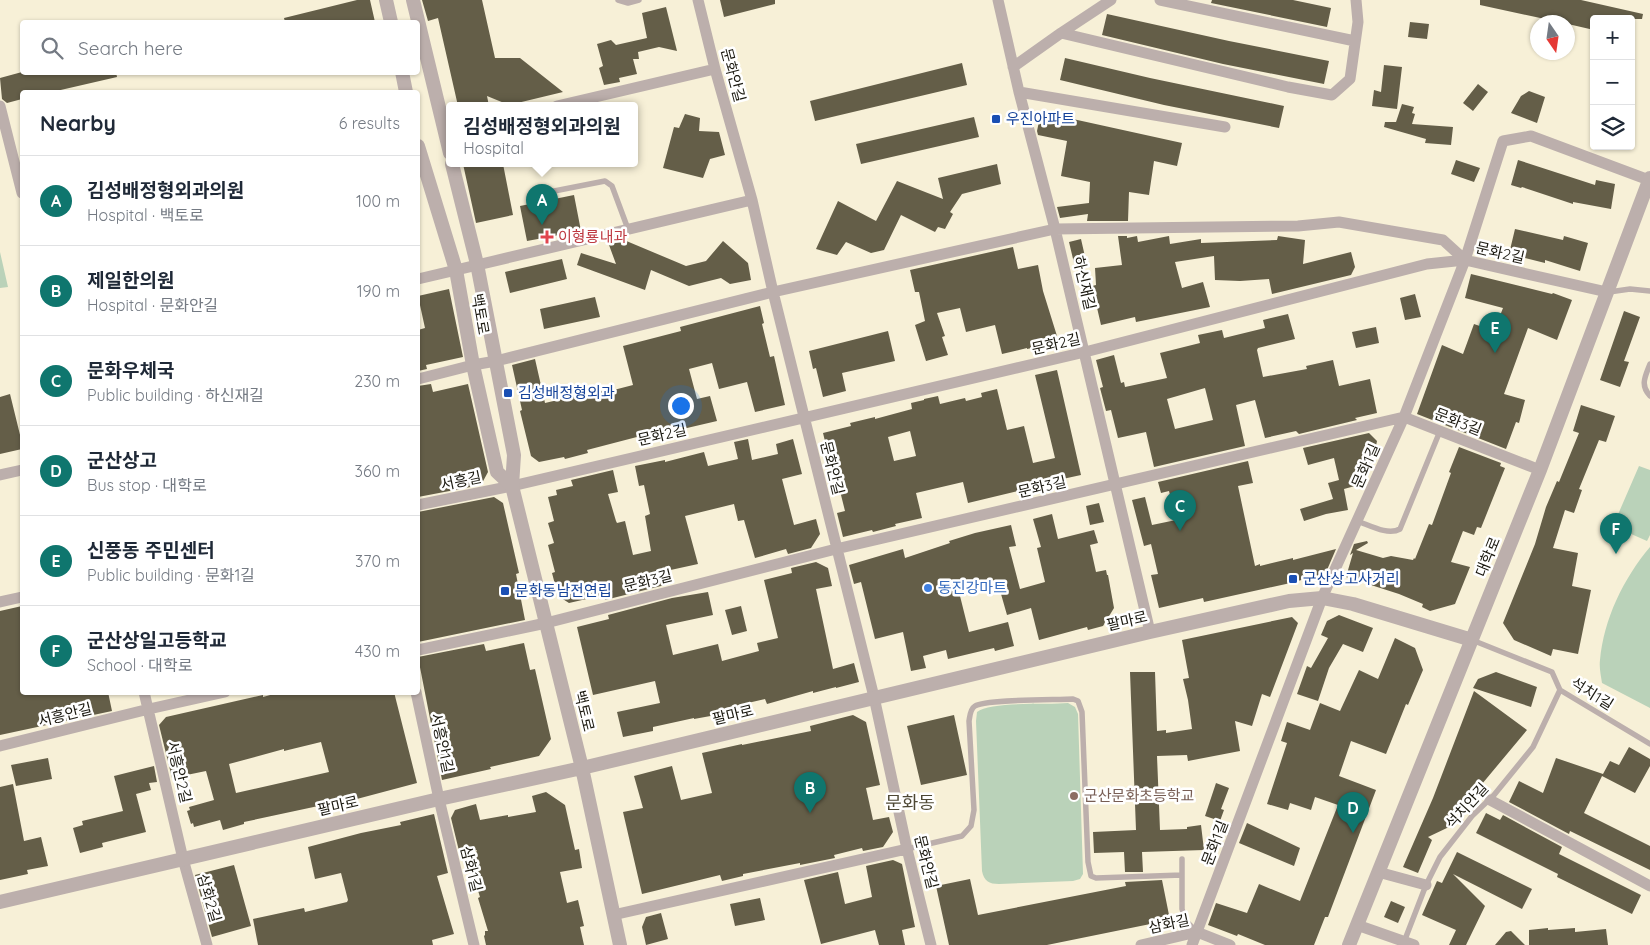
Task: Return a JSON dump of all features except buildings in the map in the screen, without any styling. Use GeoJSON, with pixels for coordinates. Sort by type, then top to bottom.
{"type":"FeatureCollection","features":[{"type":"Feature","properties":{"kind":"street"},"geometry":{"type":"LineString","coordinates":[[386,0],[391,20]]}},
{"type":"Feature","properties":{"kind":"street"},"geometry":{"type":"LineString","coordinates":[[413,0],[418,20]]}},
{"type":"Feature","properties":{"kind":"street","name":"문화안길"},"geometry":{"type":"LineString","coordinates":[[698,0],[715,69],[752,200],[836,549],[874,697],[907,849],[931,945]]}},
{"type":"Feature","properties":{"kind":"street","name":"하신재길"},"geometry":{"type":"LineString","coordinates":[[998,0],[1019,92],[1085,352],[1150,632]]}},
{"type":"Feature","properties":{"kind":"street"},"geometry":{"type":"LineString","coordinates":[[1013,67],[1111,0]]}},
{"type":"Feature","properties":{"kind":"street"},"geometry":{"type":"LineString","coordinates":[[1160,0],[1355,41]]}},
{"type":"Feature","properties":{"kind":"street"},"geometry":{"type":"LineString","coordinates":[[1061,33],[1332,95],[1350,79],[1358,22],[1356,0]]}},
{"type":"Feature","properties":{"kind":"street"},"geometry":{"type":"LineString","coordinates":[[420,27],[446,128]]}},
{"type":"Feature","properties":{"kind":"street"},"geometry":{"type":"LineString","coordinates":[[574,102],[715,69]]}},
{"type":"Feature","properties":{"kind":"street"},"geometry":{"type":"LineString","coordinates":[[403,75],[406,90]]}},
{"type":"Feature","properties":{"kind":"street"},"geometry":{"type":"LineString","coordinates":[[1019,92],[1225,127]]}},
{"type":"Feature","properties":{"kind":"street"},"geometry":{"type":"LineString","coordinates":[[0,106],[20,185]]}},
{"type":"Feature","properties":{"kind":"street","name":"문화1길"},"geometry":{"type":"LineString","coordinates":[[1192,945],[1322,598],[1404,417],[1464,260],[1503,141],[1531,136],[1650,179]]}},
{"type":"Feature","properties":{"kind":"street","name":"백토로"},"geometry":{"type":"LineString","coordinates":[[420,153],[456,270],[473,365],[497,472],[512,486]]}},
{"type":"Feature","properties":{"kind":"street","name":"백토로"},"geometry":{"type":"LineString","coordinates":[[453,167],[477,264],[514,455],[512,486],[582,768],[620,945]]}},
{"type":"Feature","properties":{"kind":"street","name":"대학로"},"geometry":{"type":"LineString","coordinates":[[1348,945],[1540,470],[1650,179]]}},
{"type":"Feature","properties":{"kind":"street"},"geometry":{"type":"LineString","coordinates":[[420,279],[752,200]]}},
{"type":"Feature","properties":{"kind":"street"},"geometry":{"type":"LineString","coordinates":[[420,378],[773,292],[1055,229],[1298,226],[1338,222],[1443,240],[1464,260]]}},
{"type":"Feature","properties":{"kind":"street","name":"문화2길"},"geometry":{"type":"LineString","coordinates":[[512,486],[1085,352],[1427,264],[1464,260],[1607,292]]}},
{"type":"Feature","properties":{"kind":"street","name":"문화3길"},"geometry":{"type":"LineString","coordinates":[[420,650],[546,623],[836,549],[1404,417],[1540,470]]}},
{"type":"Feature","properties":{"kind":"street"},"geometry":{"type":"LineString","coordinates":[[0,475],[20,470]]}},
{"type":"Feature","properties":{"kind":"street","name":"서흥길"},"geometry":{"type":"LineString","coordinates":[[420,505],[512,486]]}},
{"type":"Feature","properties":{"kind":"street"},"geometry":{"type":"LineString","coordinates":[[0,602],[20,597]]}},
{"type":"Feature","properties":{"kind":"street","name":"팔마로"},"geometry":{"type":"LineString","coordinates":[[0,902],[439,799],[582,768],[874,697],[1289,601],[1322,598],[1353,604],[1472,640]]}},
{"type":"Feature","properties":{"kind":"street","name":"서흥안2길"},"geometry":{"type":"LineString","coordinates":[[145,695],[183,859]]}},
{"type":"Feature","properties":{"kind":"street","name":"서흥안길"},"geometry":{"type":"LineString","coordinates":[[0,746],[212,695]]}},
{"type":"Feature","properties":{"kind":"street","name":"서흥안1길"},"geometry":{"type":"LineString","coordinates":[[417,695],[439,799]]}},
{"type":"Feature","properties":{"kind":"street","name":"삼화1길"},"geometry":{"type":"LineString","coordinates":[[439,799],[474,945]]}},
{"type":"Feature","properties":{"kind":"street"},"geometry":{"type":"LineString","coordinates":[[1490,800],[1650,886]]}},
{"type":"Feature","properties":{"kind":"street"},"geometry":{"type":"LineString","coordinates":[[613,915],[907,849]]}},
{"type":"Feature","properties":{"kind":"street","name":"삼화2길"},"geometry":{"type":"LineString","coordinates":[[183,859],[207,945]]}},
{"type":"Feature","properties":{"kind":"street"},"geometry":{"type":"LineString","coordinates":[[1378,872],[1426,885]]}},
{"type":"Feature","properties":{"kind":"street"},"geometry":{"type":"LineString","coordinates":[[1357,925],[1407,944]]}},
{"type":"Feature","properties":{"kind":"street","name":"삼화길"},"geometry":{"type":"LineString","coordinates":[[1141,945],[1197,932],[1230,945]]}},
{"type":"Feature","properties":{"kind":"lane"},"geometry":{"type":"LineString","coordinates":[[618,0],[628,3],[639,0]]}},
{"type":"Feature","properties":{"kind":"lane"},"geometry":{"type":"LineString","coordinates":[[539,194],[605,181],[612,186],[628,229]]}},
{"type":"Feature","properties":{"kind":"lane"},"geometry":{"type":"LineString","coordinates":[[1607,292],[1630,289],[1650,291]]}},
{"type":"Feature","properties":{"kind":"lane"},"geometry":{"type":"LineString","coordinates":[[1650,364],[1643,381],[1644,388],[1650,396]]}},
{"type":"Feature","properties":{"kind":"lane"},"geometry":{"type":"LineString","coordinates":[[1357,521],[1389,532],[1395,532],[1400,529],[1440,431]]}},
{"type":"Feature","properties":{"kind":"lane","name":"석치1길"},"geometry":{"type":"LineString","coordinates":[[1472,640],[1552,672],[1560,690],[1650,744]]}},
{"type":"Feature","properties":{"kind":"lane","name":"석치안길"},"geometry":{"type":"LineString","coordinates":[[1407,944],[1426,885],[1440,857],[1472,816],[1490,800],[1533,747],[1560,690]]}},
{"type":"Feature","properties":{"kind":"lane"},"geometry":{"type":"LineString","coordinates":[[907,849],[962,836],[971,826],[974,810],[970,720],[972,709],[975,706],[989,702],[1073,699],[1078,701],[1082,712],[1088,862],[1091,876],[1096,878],[1182,874]]}},
{"type":"Feature","properties":{"kind":"lane"},"geometry":{"type":"LineString","coordinates":[[1182,859],[1182,909],[1186,921],[1197,932]]}},
{"type":"Feature","properties":{"kind":"green space"},"geometry":{"type":"Polygon","coordinates":[[[0,252],[8,287],[0,288],[0,252]]]}},
{"type":"Feature","properties":{"kind":"green space"},"geometry":{"type":"Polygon","coordinates":[[[1639,466],[1650,470],[1650,535],[1647,541],[1613,526],[1639,466]]]}},
{"type":"Feature","properties":{"kind":"green space"},"geometry":{"type":"Polygon","coordinates":[[[1650,547],[1650,708],[1602,683],[1600,660],[1610,615],[1616,600],[1631,572],[1650,547]]]}},
{"type":"Feature","properties":{"kind":"green space"},"geometry":{"type":"Polygon","coordinates":[[[1068,703],[1075,707],[1078,714],[1083,874],[1080,879],[1073,881],[990,883],[984,877],[982,871],[977,712],[994,706],[1068,703]]]}},
{"type":"Feature","properties":{"kind":"place","name":"우진아파트"},"geometry":{"type":"Point","coordinates":[996,119]}},
{"type":"Feature","properties":{"kind":"place","name":"김성배정형외과의원"},"geometry":{"type":"Point","coordinates":[542,225]}},
{"type":"Feature","properties":{"kind":"place","name":"이형룡내과"},"geometry":{"type":"Point","coordinates":[547,237]}},
{"type":"Feature","properties":{"kind":"place","name":"신풍동 주민센터"},"geometry":{"type":"Point","coordinates":[1495,353]}},
{"type":"Feature","properties":{"kind":"place","name":"김성배정형외과"},"geometry":{"type":"Point","coordinates":[508,393]}},
{"type":"Feature","properties":{"kind":"place","name":"문화우체국"},"geometry":{"type":"Point","coordinates":[1180,531]}},
{"type":"Feature","properties":{"kind":"place","name":"군산상일고등학교"},"geometry":{"type":"Point","coordinates":[1616,554]}},
{"type":"Feature","properties":{"kind":"place","name":"군산상고사거리"},"geometry":{"type":"Point","coordinates":[1293,579]}},
{"type":"Feature","properties":{"kind":"place","name":"동진강마트"},"geometry":{"type":"Point","coordinates":[928,588]}},
{"type":"Feature","properties":{"kind":"place","name":"문화동남전연립"},"geometry":{"type":"Point","coordinates":[505,591]}},
{"type":"Feature","properties":{"kind":"place","name":"군산문화초등학교"},"geometry":{"type":"Point","coordinates":[1074,796]}},
{"type":"Feature","properties":{"kind":"place","name":"제일한의원"},"geometry":{"type":"Point","coordinates":[810,813]}},
{"type":"Feature","properties":{"kind":"place","name":"군산상고"},"geometry":{"type":"Point","coordinates":[1353,833]}},
{"type":"Feature","properties":{"kind":"district","name":"문화동"},"geometry":{"type":"Point","coordinates":[910,803]}}]}
